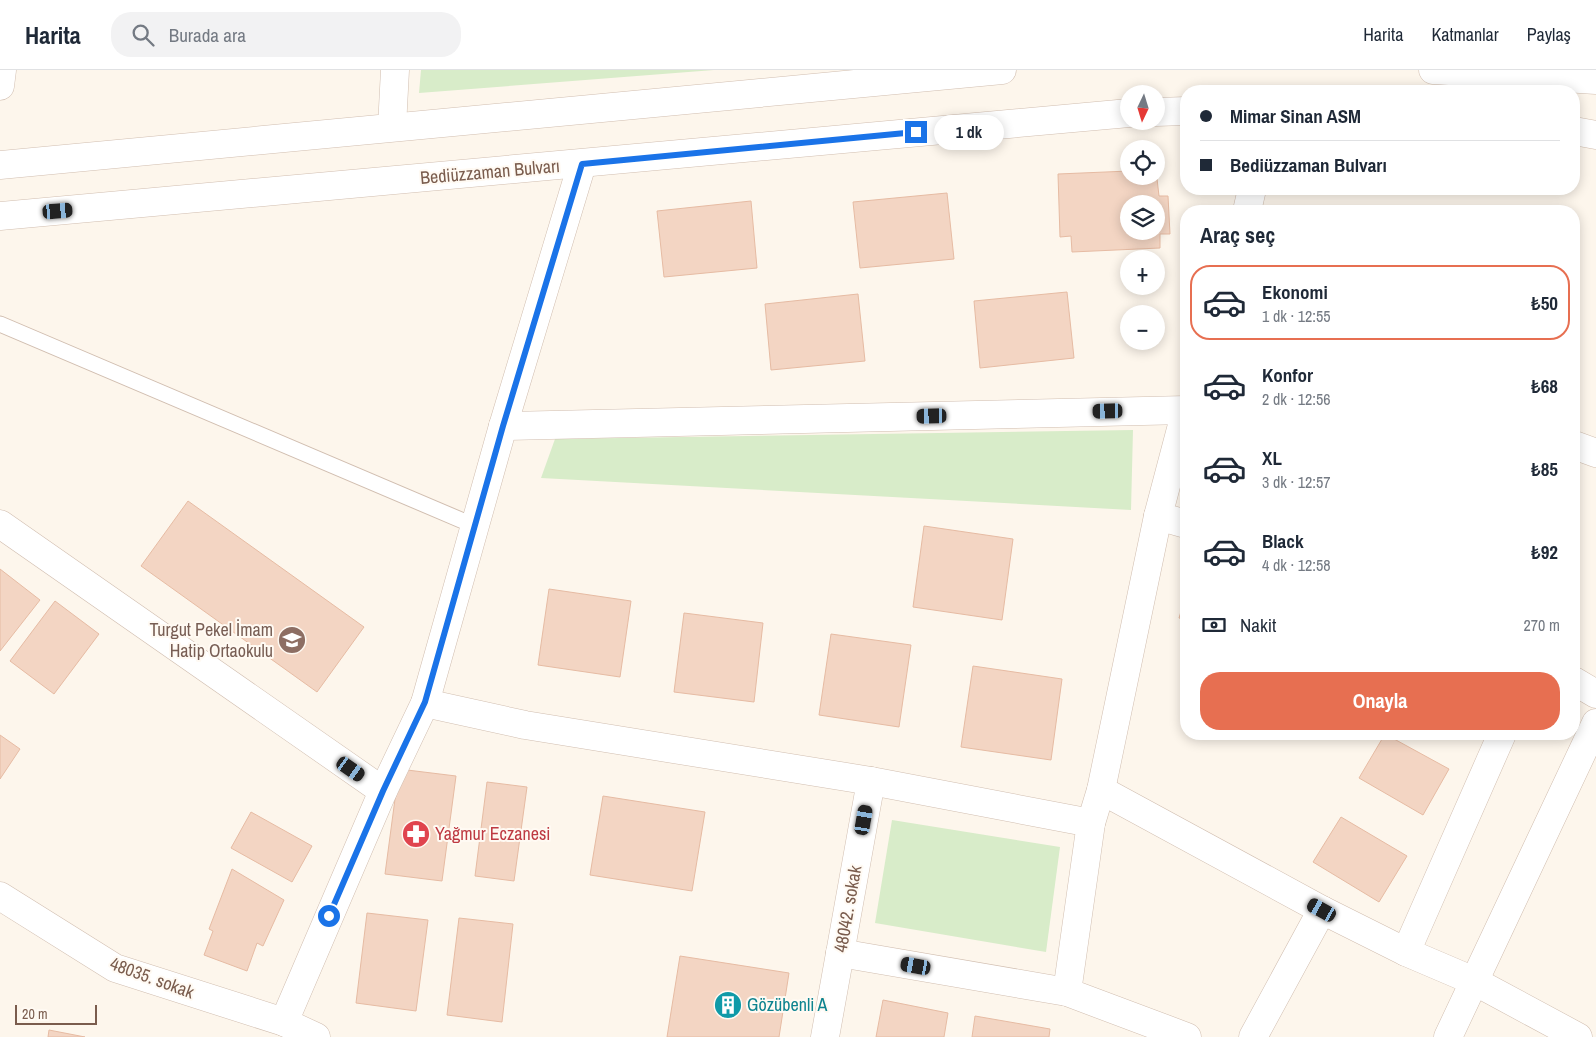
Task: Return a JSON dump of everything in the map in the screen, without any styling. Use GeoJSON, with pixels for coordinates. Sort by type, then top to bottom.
{"type":"FeatureCollection","features":[{"type":"Feature","properties":{"kind":"street"},"geometry":{"type":"LineString","coordinates":[[0,86],[2,70]]}},
{"type":"Feature","properties":{"kind":"street"},"geometry":{"type":"LineString","coordinates":[[392,127],[395,70]]}},
{"type":"Feature","properties":{"kind":"street"},"geometry":{"type":"LineString","coordinates":[[0,165],[392,127],[812,80],[1002,70]]}},
{"type":"Feature","properties":{"kind":"street"},"geometry":{"type":"LineString","coordinates":[[1434,70],[1596,80]]}},
{"type":"Feature","properties":{"kind":"street"},"geometry":{"type":"LineString","coordinates":[[1165,111],[1180,110]]}},
{"type":"Feature","properties":{"kind":"street","name":"Bediüzzaman Bulvarı"},"geometry":{"type":"LineString","coordinates":[[0,216],[1120,114]]}},
{"type":"Feature","properties":{"kind":"street"},"geometry":{"type":"LineString","coordinates":[[1580,132],[1596,135]]}},
{"type":"Feature","properties":{"kind":"street"},"geometry":{"type":"LineString","coordinates":[[284,1022],[383,791],[425,702],[503,426],[582,164]]}},
{"type":"Feature","properties":{"kind":"street"},"geometry":{"type":"LineString","coordinates":[[503,426],[1180,410]]}},
{"type":"Feature","properties":{"kind":"street"},"geometry":{"type":"LineString","coordinates":[[1067,992],[1091,823],[1101,790],[1158,516],[1180,433]]}},
{"type":"Feature","properties":{"kind":"street"},"geometry":{"type":"LineString","coordinates":[[1158,516],[1180,522]]}},
{"type":"Feature","properties":{"kind":"street"},"geometry":{"type":"LineString","coordinates":[[0,524],[383,791]]}},
{"type":"Feature","properties":{"kind":"street"},"geometry":{"type":"LineString","coordinates":[[1580,685],[1596,694]]}},
{"type":"Feature","properties":{"kind":"street"},"geometry":{"type":"LineString","coordinates":[[425,702],[525,725],[871,781],[1091,823]]}},
{"type":"Feature","properties":{"kind":"street"},"geometry":{"type":"LineString","coordinates":[[1448,1037],[1596,723]]}},
{"type":"Feature","properties":{"kind":"street"},"geometry":{"type":"LineString","coordinates":[[1406,952],[1499,740]]}},
{"type":"Feature","properties":{"kind":"street","name":"48042. sokak"},"geometry":{"type":"LineString","coordinates":[[825,1037],[871,781]]}},
{"type":"Feature","properties":{"kind":"street"},"geometry":{"type":"LineString","coordinates":[[1101,790],[1322,910],[1406,952],[1474,981],[1578,1037]]}},
{"type":"Feature","properties":{"kind":"street","name":"48035. sokak"},"geometry":{"type":"LineString","coordinates":[[0,896],[115,968],[284,1022],[316,1037]]}},
{"type":"Feature","properties":{"kind":"street"},"geometry":{"type":"LineString","coordinates":[[1253,1037],[1322,910]]}},
{"type":"Feature","properties":{"kind":"street"},"geometry":{"type":"LineString","coordinates":[[840,953],[1067,992],[1187,1037]]}},
{"type":"Feature","properties":{"kind":"lane"},"geometry":{"type":"LineString","coordinates":[[0,324],[475,526]]}},
{"type":"Feature","properties":{"kind":"green space"},"geometry":{"type":"Polygon","coordinates":[[[421,70],[714,70],[419,93],[421,70]]]}},
{"type":"Feature","properties":{"kind":"green space"},"geometry":{"type":"Polygon","coordinates":[[[1133,430],[1131,510],[541,478],[555,439],[1133,430]]]}},
{"type":"Feature","properties":{"kind":"green space"},"geometry":{"type":"Polygon","coordinates":[[[892,820],[1060,847],[1046,952],[875,923],[892,820]]]}},
{"type":"Feature","properties":{"kind":"building"},"geometry":{"type":"Polygon","coordinates":[[[1120,171],[1120,185],[1158,185],[1159,195],[1120,195],[1120,240],[1160,240],[1160,248],[1072,252],[1071,236],[1060,237],[1058,174],[1120,171]]]}},
{"type":"Feature","properties":{"kind":"building"},"geometry":{"type":"Polygon","coordinates":[[[947,193],[954,259],[860,268],[853,202],[947,193]]]}},
{"type":"Feature","properties":{"kind":"building"},"geometry":{"type":"Polygon","coordinates":[[[1165,196],[1168,196],[1170,234],[1165,234],[1165,196]]]}},
{"type":"Feature","properties":{"kind":"building"},"geometry":{"type":"Polygon","coordinates":[[[751,201],[757,268],[664,277],[657,211],[751,201]]]}},
{"type":"Feature","properties":{"kind":"building"},"geometry":{"type":"Polygon","coordinates":[[[1067,292],[1074,358],[980,368],[974,301],[1067,292]]]}},
{"type":"Feature","properties":{"kind":"building"},"geometry":{"type":"Polygon","coordinates":[[[858,294],[865,361],[771,370],[765,304],[858,294]]]}},
{"type":"Feature","properties":{"kind":"building"},"geometry":{"type":"Polygon","coordinates":[[[188,501],[364,627],[317,692],[141,566],[188,501]]]}},
{"type":"Feature","properties":{"kind":"building"},"geometry":{"type":"Polygon","coordinates":[[[924,526],[1013,539],[1002,620],[913,607],[924,526]]]}},
{"type":"Feature","properties":{"kind":"building"},"geometry":{"type":"Polygon","coordinates":[[[0,569],[40,600],[0,651],[0,569]]]}},
{"type":"Feature","properties":{"kind":"building"},"geometry":{"type":"Polygon","coordinates":[[[549,589],[631,601],[620,677],[538,665],[549,589]]]}},
{"type":"Feature","properties":{"kind":"building"},"geometry":{"type":"Polygon","coordinates":[[[55,601],[99,634],[54,694],[10,661],[55,601]]]}},
{"type":"Feature","properties":{"kind":"building"},"geometry":{"type":"Polygon","coordinates":[[[684,613],[763,623],[754,702],[674,692],[684,613]]]}},
{"type":"Feature","properties":{"kind":"building"},"geometry":{"type":"Polygon","coordinates":[[[831,634],[911,645],[899,727],[819,715],[831,634]]]}},
{"type":"Feature","properties":{"kind":"building"},"geometry":{"type":"Polygon","coordinates":[[[973,666],[1062,679],[1051,760],[961,747],[973,666]]]}},
{"type":"Feature","properties":{"kind":"building"},"geometry":{"type":"Polygon","coordinates":[[[0,735],[20,749],[0,779],[0,735]]]}},
{"type":"Feature","properties":{"kind":"building"},"geometry":{"type":"Polygon","coordinates":[[[1381,740],[1396,740],[1449,769],[1423,815],[1359,778],[1381,740]]]}},
{"type":"Feature","properties":{"kind":"building"},"geometry":{"type":"Polygon","coordinates":[[[399,769],[456,776],[442,881],[385,874],[399,769]]]}},
{"type":"Feature","properties":{"kind":"building"},"geometry":{"type":"Polygon","coordinates":[[[487,782],[527,787],[514,881],[475,876],[487,782]]]}},
{"type":"Feature","properties":{"kind":"building"},"geometry":{"type":"Polygon","coordinates":[[[603,796],[705,812],[692,891],[590,875],[603,796]]]}},
{"type":"Feature","properties":{"kind":"building"},"geometry":{"type":"Polygon","coordinates":[[[251,812],[312,846],[292,882],[231,848],[251,812]]]}},
{"type":"Feature","properties":{"kind":"building"},"geometry":{"type":"Polygon","coordinates":[[[1341,817],[1407,856],[1379,902],[1313,862],[1341,817]]]}},
{"type":"Feature","properties":{"kind":"building"},"geometry":{"type":"Polygon","coordinates":[[[232,869],[284,900],[263,946],[257,943],[247,971],[204,955],[213,931],[209,929],[232,869]]]}},
{"type":"Feature","properties":{"kind":"building"},"geometry":{"type":"Polygon","coordinates":[[[367,913],[428,920],[416,1011],[356,1003],[367,913]]]}},
{"type":"Feature","properties":{"kind":"building"},"geometry":{"type":"Polygon","coordinates":[[[459,918],[513,924],[502,1022],[447,1015],[459,918]]]}},
{"type":"Feature","properties":{"kind":"building","name":"Gözübenli A"},"geometry":{"type":"Polygon","coordinates":[[[680,956],[789,973],[779,1037],[667,1037],[680,956]]]}},
{"type":"Feature","properties":{"kind":"building"},"geometry":{"type":"Polygon","coordinates":[[[883,1000],[948,1013],[944,1037],[876,1037],[883,1000]]]}},
{"type":"Feature","properties":{"kind":"building"},"geometry":{"type":"Polygon","coordinates":[[[975,1016],[1050,1029],[1049,1037],[972,1037],[975,1016]]]}},
{"type":"Feature","properties":{"kind":"building"},"geometry":{"type":"Polygon","coordinates":[[[49,1030],[85,1037],[48,1037],[49,1030]]]}},
{"type":"Feature","properties":{"kind":"place","name":"Turgut Pekel İmam Hatip Ortaokulu"},"geometry":{"type":"Point","coordinates":[292,640]}},
{"type":"Feature","properties":{"kind":"place","name":"Yağmur Eczanesi"},"geometry":{"type":"Point","coordinates":[416,834]}},
{"type":"Feature","properties":{"kind":"place","name":"Gözübenli A"},"geometry":{"type":"Point","coordinates":[728,1005]}},
{"type":"Feature","properties":{"kind":"route"},"geometry":{"type":"LineString","coordinates":[[329,916],[383,791],[425,702],[503,426],[582,164],[916,132]]}}]}
